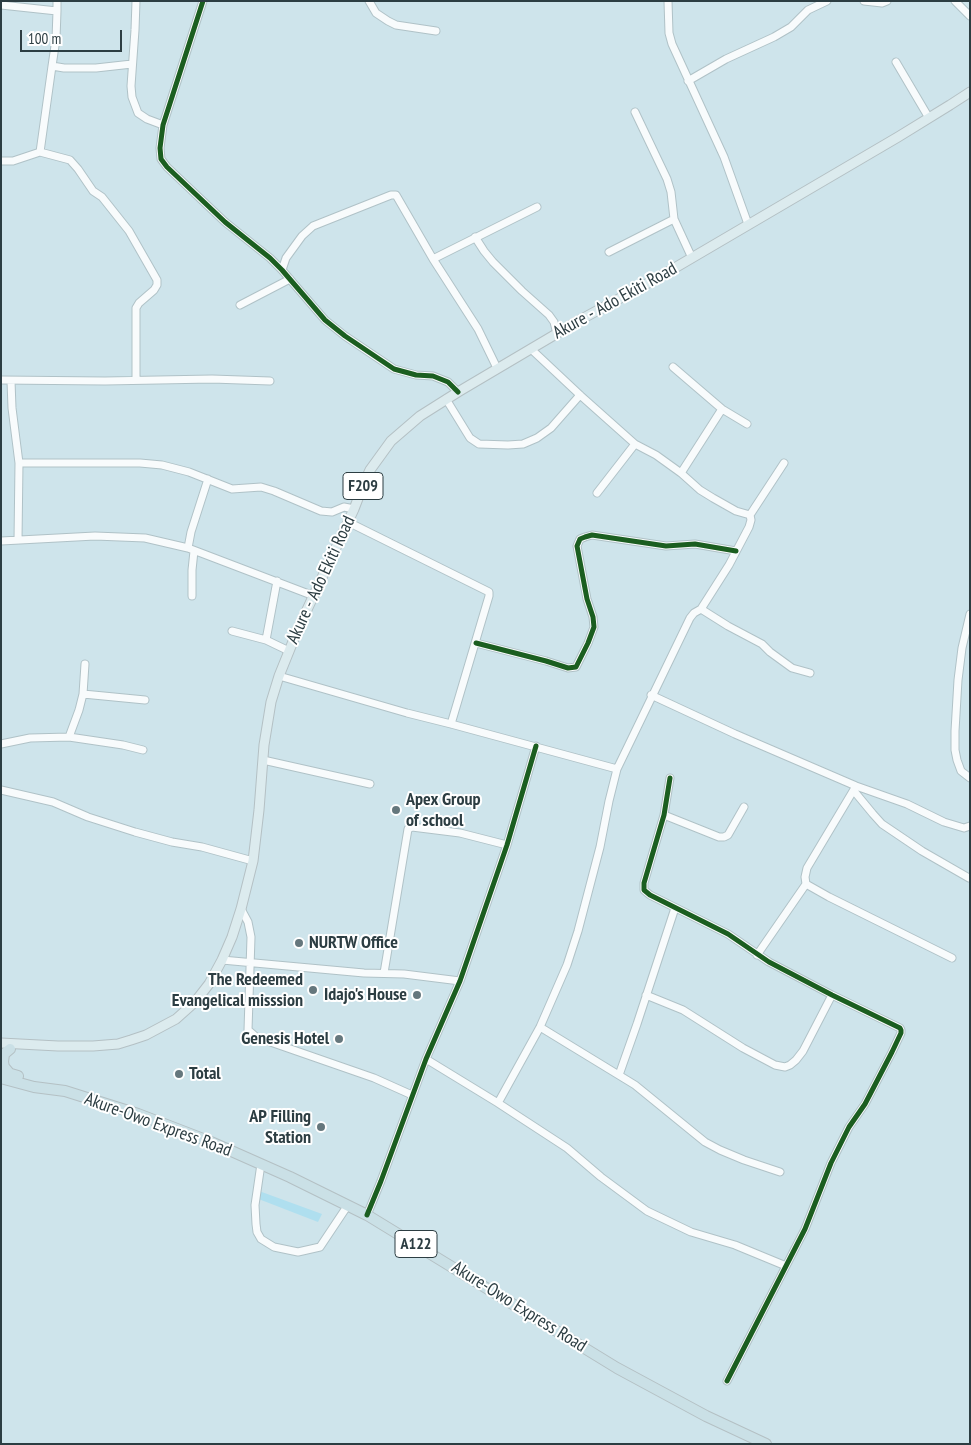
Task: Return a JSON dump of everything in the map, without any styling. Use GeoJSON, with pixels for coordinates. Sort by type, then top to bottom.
{"type":"FeatureCollection","features":[{"type":"Feature","properties":{"kind":"highway"},"geometry":{"type":"LineString","coordinates":[[4,1048],[4,1074]]}},
{"type":"Feature","properties":{"kind":"highway","name":"Akure-Owo Express Road"},"geometry":{"type":"LineString","coordinates":[[4,1074],[34,1081],[46,1088],[65,1091],[138,1114],[261,1164],[348,1204],[617,1368],[706,1416],[766,1444]]}},
{"type":"Feature","properties":{"kind":"main road","name":"Akure - Ado Ekiti Road"},"geometry":{"type":"LineString","coordinates":[[4,1048],[23,1048],[27,1045],[93,1046],[118,1044],[146,1035],[163,1027],[187,1010],[202,994],[215,974],[232,937],[253,861],[263,760],[272,702],[279,676],[370,470],[391,441],[420,416],[497,368],[692,258],[970,92]]}},
{"type":"Feature","properties":{"kind":"street"},"geometry":{"type":"LineString","coordinates":[[40,152],[56,39],[57,1]]}},
{"type":"Feature","properties":{"kind":"street"},"geometry":{"type":"LineString","coordinates":[[136,1],[130,86],[134,105],[138,113],[147,119],[163,125]]}},
{"type":"Feature","properties":{"kind":"street"},"geometry":{"type":"LineString","coordinates":[[203,1],[163,125],[160,148],[162,159],[167,167],[225,222],[270,258],[326,320],[345,336],[394,369],[416,375],[433,376],[448,382],[458,392]]}},
{"type":"Feature","properties":{"kind":"street"},"geometry":{"type":"LineString","coordinates":[[369,1],[376,13],[396,25],[436,31]]}},
{"type":"Feature","properties":{"kind":"street"},"geometry":{"type":"LineString","coordinates":[[668,1],[669,33],[672,44],[724,157],[748,224]]}},
{"type":"Feature","properties":{"kind":"street"},"geometry":{"type":"LineString","coordinates":[[688,81],[726,59],[774,37],[791,27],[808,10],[827,1]]}},
{"type":"Feature","properties":{"kind":"street"},"geometry":{"type":"LineString","coordinates":[[864,1],[887,1]]}},
{"type":"Feature","properties":{"kind":"street"},"geometry":{"type":"LineString","coordinates":[[955,1],[970,16]]}},
{"type":"Feature","properties":{"kind":"street"},"geometry":{"type":"LineString","coordinates":[[1,6],[57,11]]}},
{"type":"Feature","properties":{"kind":"street"},"geometry":{"type":"LineString","coordinates":[[896,62],[929,118]]}},
{"type":"Feature","properties":{"kind":"street"},"geometry":{"type":"LineString","coordinates":[[52,66],[96,68],[132,64]]}},
{"type":"Feature","properties":{"kind":"street"},"geometry":{"type":"LineString","coordinates":[[635,112],[667,179],[671,192],[674,219],[692,258]]}},
{"type":"Feature","properties":{"kind":"street"},"geometry":{"type":"LineString","coordinates":[[1,161],[13,161],[40,152],[70,160],[92,192],[102,197],[129,231],[157,280],[154,290],[136,308],[136,380]]}},
{"type":"Feature","properties":{"kind":"street"},"geometry":{"type":"LineString","coordinates":[[282,270],[286,258],[302,236],[313,226],[391,194],[396,195],[433,259],[478,329],[497,368]]}},
{"type":"Feature","properties":{"kind":"street"},"geometry":{"type":"LineString","coordinates":[[433,259],[536,207]]}},
{"type":"Feature","properties":{"kind":"street"},"geometry":{"type":"LineString","coordinates":[[609,252],[674,219]]}},
{"type":"Feature","properties":{"kind":"street"},"geometry":{"type":"LineString","coordinates":[[475,238],[493,262],[549,315],[554,322],[557,334]]}},
{"type":"Feature","properties":{"kind":"street"},"geometry":{"type":"LineString","coordinates":[[240,305],[290,279]]}},
{"type":"Feature","properties":{"kind":"street"},"geometry":{"type":"LineString","coordinates":[[531,349],[635,444],[681,473],[700,490],[736,511],[750,515]]}},
{"type":"Feature","properties":{"kind":"street"},"geometry":{"type":"LineString","coordinates":[[673,367],[722,409],[747,424]]}},
{"type":"Feature","properties":{"kind":"street"},"geometry":{"type":"LineString","coordinates":[[1,380],[212,379],[270,381]]}},
{"type":"Feature","properties":{"kind":"street"},"geometry":{"type":"LineString","coordinates":[[12,381],[12,408],[19,463],[18,540]]}},
{"type":"Feature","properties":{"kind":"street"},"geometry":{"type":"LineString","coordinates":[[446,400],[470,438],[479,444],[508,445],[523,444],[537,438],[551,428],[580,395]]}},
{"type":"Feature","properties":{"kind":"street"},"geometry":{"type":"LineString","coordinates":[[681,473],[722,409]]}},
{"type":"Feature","properties":{"kind":"street"},"geometry":{"type":"LineString","coordinates":[[597,493],[635,444]]}},
{"type":"Feature","properties":{"kind":"street"},"geometry":{"type":"LineString","coordinates":[[19,463],[140,463],[162,465],[232,488],[261,487],[321,511],[335,512],[344,507],[354,509]]}},
{"type":"Feature","properties":{"kind":"street"},"geometry":{"type":"LineString","coordinates":[[498,1104],[540,1027],[567,965],[600,847],[617,768],[690,618],[701,609],[729,565],[749,527],[750,515],[784,463]]}},
{"type":"Feature","properties":{"kind":"street"},"geometry":{"type":"LineString","coordinates":[[192,596],[191,532],[208,479]]}},
{"type":"Feature","properties":{"kind":"street"},"geometry":{"type":"LineString","coordinates":[[348,522],[489,592],[476,643],[451,724]]}},
{"type":"Feature","properties":{"kind":"street"},"geometry":{"type":"LineString","coordinates":[[476,643],[568,668],[576,667],[594,627],[577,546],[580,540],[585,537],[592,535],[666,546],[695,544],[736,551]]}},
{"type":"Feature","properties":{"kind":"street"},"geometry":{"type":"LineString","coordinates":[[1,541],[95,536],[145,538],[191,550],[314,596]]}},
{"type":"Feature","properties":{"kind":"street"},"geometry":{"type":"LineString","coordinates":[[266,640],[277,582]]}},
{"type":"Feature","properties":{"kind":"street"},"geometry":{"type":"LineString","coordinates":[[701,609],[762,644],[792,668],[810,673]]}},
{"type":"Feature","properties":{"kind":"street"},"geometry":{"type":"LineString","coordinates":[[970,614],[962,648],[958,680],[955,750],[956,760],[961,771],[970,778]]}},
{"type":"Feature","properties":{"kind":"street"},"geometry":{"type":"LineString","coordinates":[[232,631],[266,640],[289,651]]}},
{"type":"Feature","properties":{"kind":"street"},"geometry":{"type":"LineString","coordinates":[[69,737],[84,694],[85,664]]}},
{"type":"Feature","properties":{"kind":"street"},"geometry":{"type":"LineString","coordinates":[[279,676],[407,713],[617,768]]}},
{"type":"Feature","properties":{"kind":"street"},"geometry":{"type":"LineString","coordinates":[[84,694],[145,700]]}},
{"type":"Feature","properties":{"kind":"street"},"geometry":{"type":"LineString","coordinates":[[651,695],[855,789],[907,804],[955,826],[964,828],[970,826]]}},
{"type":"Feature","properties":{"kind":"street"},"geometry":{"type":"LineString","coordinates":[[1,744],[30,738],[69,737],[143,750]]}},
{"type":"Feature","properties":{"kind":"street"},"geometry":{"type":"LineString","coordinates":[[367,1215],[412,1095],[460,981],[507,845],[536,746]]}},
{"type":"Feature","properties":{"kind":"street"},"geometry":{"type":"LineString","coordinates":[[263,760],[370,784]]}},
{"type":"Feature","properties":{"kind":"street"},"geometry":{"type":"LineString","coordinates":[[670,778],[664,815],[644,884],[644,890],[650,895],[728,934],[756,955],[900,1028],[901,1033],[865,1104],[849,1128],[831,1163],[805,1229],[727,1381]]}},
{"type":"Feature","properties":{"kind":"street"},"geometry":{"type":"LineString","coordinates":[[855,789],[872,814],[888,828],[922,851],[969,878]]}},
{"type":"Feature","properties":{"kind":"street"},"geometry":{"type":"LineString","coordinates":[[756,955],[806,884],[805,877],[808,868],[855,789]]}},
{"type":"Feature","properties":{"kind":"street"},"geometry":{"type":"LineString","coordinates":[[1,790],[53,802],[88,817],[134,832],[172,842],[202,847],[253,861]]}},
{"type":"Feature","properties":{"kind":"street"},"geometry":{"type":"LineString","coordinates":[[664,815],[719,837],[724,837],[728,835],[744,807]]}},
{"type":"Feature","properties":{"kind":"street"},"geometry":{"type":"LineString","coordinates":[[384,973],[408,829],[412,827],[460,833],[507,845]]}},
{"type":"Feature","properties":{"kind":"street"},"geometry":{"type":"LineString","coordinates":[[806,884],[952,958]]}},
{"type":"Feature","properties":{"kind":"street"},"geometry":{"type":"LineString","coordinates":[[619,1075],[675,908]]}},
{"type":"Feature","properties":{"kind":"street"},"geometry":{"type":"LineString","coordinates":[[241,909],[248,922],[251,937],[248,1030],[256,1037],[356,1071],[412,1095]]}},
{"type":"Feature","properties":{"kind":"street"},"geometry":{"type":"LineString","coordinates":[[222,960],[250,964],[404,974],[460,981]]}},
{"type":"Feature","properties":{"kind":"street"},"geometry":{"type":"LineString","coordinates":[[646,995],[683,1010],[750,1052],[775,1065],[785,1067],[796,1060],[803,1050],[832,995]]}},
{"type":"Feature","properties":{"kind":"street"},"geometry":{"type":"LineString","coordinates":[[540,1027],[641,1089],[705,1142],[744,1160],[780,1172]]}},
{"type":"Feature","properties":{"kind":"street"},"geometry":{"type":"LineString","coordinates":[[426,1060],[567,1148],[601,1178],[647,1211],[691,1232],[735,1245],[786,1266]]}},
{"type":"Feature","properties":{"kind":"street"},"geometry":{"type":"LineString","coordinates":[[261,1164],[255,1204],[257,1232],[261,1239],[274,1247],[298,1252],[320,1247],[348,1204]]}},
{"type":"Feature","properties":{"kind":"shaded area"},"geometry":{"type":"Polygon","coordinates":[[[259,1191],[322,1214],[318,1222],[256,1198],[259,1191]]]}},
{"type":"Feature","properties":{"kind":"cycle path"},"geometry":{"type":"LineString","coordinates":[[203,1],[163,125],[160,148],[161,159],[225,222],[270,258],[325,320],[345,336],[394,369],[416,375],[433,376],[448,382],[458,392]]}},
{"type":"Feature","properties":{"kind":"cycle path"},"geometry":{"type":"LineString","coordinates":[[476,643],[568,668],[576,667],[594,627],[577,546],[580,539],[585,537],[592,535],[666,546],[695,544],[736,551]]}},
{"type":"Feature","properties":{"kind":"cycle path"},"geometry":{"type":"LineString","coordinates":[[367,1215],[426,1059],[460,981],[507,845],[536,746]]}},
{"type":"Feature","properties":{"kind":"cycle path"},"geometry":{"type":"LineString","coordinates":[[670,778],[664,815],[644,883],[644,890],[650,895],[728,934],[769,962],[901,1030],[892,1052],[865,1104],[849,1127],[831,1163],[805,1229],[727,1381]]}},
{"type":"Feature","properties":{"kind":"place","name":"Apex Group of school"},"geometry":{"type":"Point","coordinates":[396,810]}},
{"type":"Feature","properties":{"kind":"place","name":"NURTW Office"},"geometry":{"type":"Point","coordinates":[299,943]}},
{"type":"Feature","properties":{"kind":"place","name":"The Redeemed Evangelical misssion"},"geometry":{"type":"Point","coordinates":[313,990]}},
{"type":"Feature","properties":{"kind":"place","name":"Idajo's House"},"geometry":{"type":"Point","coordinates":[417,995]}},
{"type":"Feature","properties":{"kind":"place","name":"Genesis Hotel"},"geometry":{"type":"Point","coordinates":[339,1039]}},
{"type":"Feature","properties":{"kind":"place","name":"Total"},"geometry":{"type":"Point","coordinates":[179,1074]}},
{"type":"Feature","properties":{"kind":"place","name":"AP Filling Station"},"geometry":{"type":"Point","coordinates":[321,1127]}}]}
